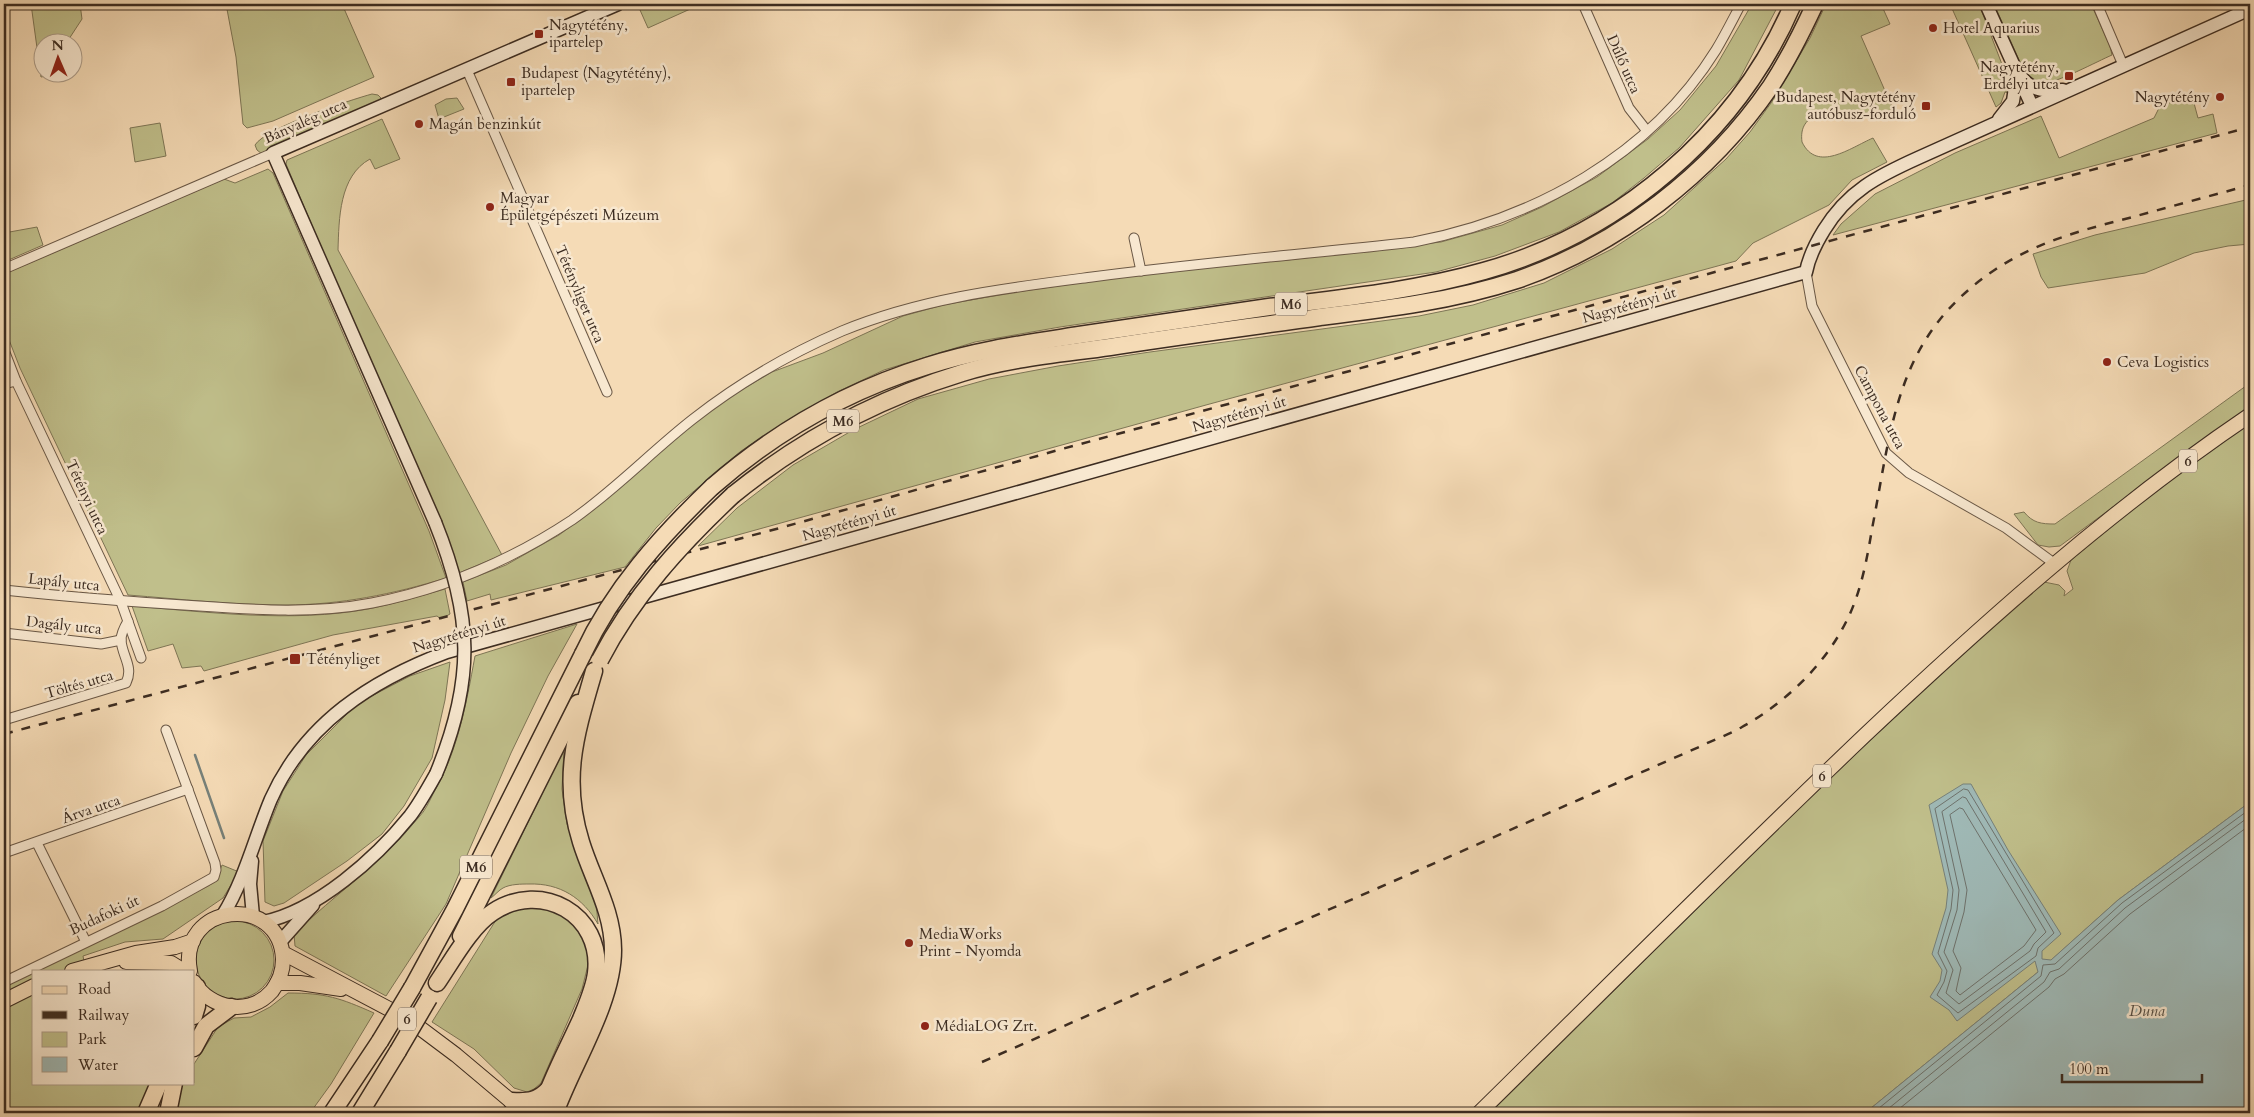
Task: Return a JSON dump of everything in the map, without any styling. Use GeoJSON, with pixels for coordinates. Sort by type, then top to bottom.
{"type":"FeatureCollection","features":[{"type":"Feature","properties":{"kind":"highway","name":"M6"},"geometry":{"type":"LineString","coordinates":[[333,1111],[380,1041],[412,988],[455,909],[603,614],[667,532],[712,488],[771,440],[816,413],[868,387],[938,362],[985,350],[1206,316],[1422,286],[1485,271],[1538,253],[1584,230],[1635,199],[1681,162],[1736,99],[1766,53],[1793,4]]}},
{"type":"Feature","properties":{"kind":"highway","name":"M6"},"geometry":{"type":"LineString","coordinates":[[360,1113],[429,998],[597,666],[623,620],[670,559],[703,523],[733,495],[785,455],[844,420],[889,398],[966,372],[1053,356],[1210,332],[1387,309],[1448,298],[1516,280],[1567,259],[1596,245],[1645,213],[1672,192],[1715,153],[1734,133],[1770,87],[1799,38],[1815,4]]}},
{"type":"Feature","properties":{"kind":"highway"},"geometry":{"type":"LineString","coordinates":[[555,1111],[606,991],[613,959],[612,934],[608,912],[581,843],[572,797],[571,777],[575,739],[597,666]]}},
{"type":"Feature","properties":{"kind":"highway"},"geometry":{"type":"LineString","coordinates":[[437,983],[477,927],[492,912],[505,905],[530,900],[544,901],[564,907],[579,918],[592,940],[596,955],[595,979],[588,1002],[540,1113]]}},
{"type":"Feature","properties":{"kind":"highway"},"geometry":{"type":"LineString","coordinates":[[195,984],[197,1006],[195,1013]]}},
{"type":"Feature","properties":{"kind":"highway"},"geometry":{"type":"LineString","coordinates":[[195,1046],[206,1026],[230,1007]]}},
{"type":"Feature","properties":{"kind":"highway"},"geometry":{"type":"LineString","coordinates":[[146,1113],[159,1084]]}},
{"type":"Feature","properties":{"kind":"highway"},"geometry":{"type":"LineString","coordinates":[[168,1113],[174,1084]]}},
{"type":"Feature","properties":{"kind":"highway"},"geometry":{"type":"LineString","coordinates":[[512,1101],[534,1101],[542,1097],[550,1088]]}},
{"type":"Feature","properties":{"kind":"main road","name":"Bányalég utca"},"geometry":{"type":"LineString","coordinates":[[273,153],[618,4]]}},
{"type":"Feature","properties":{"kind":"main road"},"geometry":{"type":"LineString","coordinates":[[1986,4],[2032,106]]}},
{"type":"Feature","properties":{"kind":"main road"},"geometry":{"type":"LineString","coordinates":[[1806,272],[1813,249],[1832,217],[1848,198],[1864,185],[1885,173],[2250,9]]}},
{"type":"Feature","properties":{"kind":"main road"},"geometry":{"type":"LineString","coordinates":[[2017,72],[2027,85],[2036,89],[2068,90]]}},
{"type":"Feature","properties":{"kind":"main road"},"geometry":{"type":"LineString","coordinates":[[1997,122],[2013,101],[2017,72]]}},
{"type":"Feature","properties":{"kind":"main road"},"geometry":{"type":"LineString","coordinates":[[190,970],[189,957],[193,941],[202,928],[223,915],[238,913],[258,919],[294,911],[324,894],[364,864],[389,840],[411,815],[436,774],[456,720],[464,671],[466,644],[460,600],[455,577],[435,522],[273,153]]}},
{"type":"Feature","properties":{"kind":"main road","name":"Nagytétényi út"},"geometry":{"type":"LineString","coordinates":[[223,915],[253,849],[272,797],[304,747],[322,726],[351,701],[391,675],[447,652],[1806,272]]}},
{"type":"Feature","properties":{"kind":"main road","name":"6"},"geometry":{"type":"LineString","coordinates":[[1479,1113],[1820,778],[1938,666],[2054,564],[2133,502],[2250,415]]}},
{"type":"Feature","properties":{"kind":"main road","name":"Nagytétényi út"},"geometry":{"type":"LineString","coordinates":[[253,849],[250,884],[258,919]]}},
{"type":"Feature","properties":{"kind":"main road"},"geometry":{"type":"LineString","coordinates":[[195,984],[212,1000],[230,1007],[240,1007],[258,1002],[272,991],[277,983],[283,964],[281,948],[324,894]]}},
{"type":"Feature","properties":{"kind":"main road","name":"6"},"geometry":{"type":"LineString","coordinates":[[258,919],[270,928],[281,948],[354,991],[392,1010],[430,1035],[525,1113]]}},
{"type":"Feature","properties":{"kind":"main road"},"geometry":{"type":"LineString","coordinates":[[76,970],[136,953],[175,947],[193,941]]}},
{"type":"Feature","properties":{"kind":"main road"},"geometry":{"type":"LineString","coordinates":[[100,964],[152,961],[171,963],[182,970]]}},
{"type":"Feature","properties":{"kind":"main road","name":"6"},"geometry":{"type":"LineString","coordinates":[[277,983],[300,983],[354,991]]}},
{"type":"Feature","properties":{"kind":"main road"},"geometry":{"type":"LineString","coordinates":[[5,996],[32,987]]}},
{"type":"Feature","properties":{"kind":"street","name":"Dűlő utca"},"geometry":{"type":"LineString","coordinates":[[1583,4],[1629,108],[1647,131]]}},
{"type":"Feature","properties":{"kind":"street","name":"Lapály utca"},"geometry":{"type":"LineString","coordinates":[[4,590],[121,602],[242,609],[328,609],[377,602],[418,593],[450,582],[513,555],[573,519],[693,419],[725,395],[802,350],[836,334],[890,314],[939,300],[1000,289],[1141,271],[1394,244],[1445,236],[1493,222],[1542,201],[1577,183],[1614,159],[1647,131],[1681,96],[1716,51],[1740,4]]}},
{"type":"Feature","properties":{"kind":"street"},"geometry":{"type":"LineString","coordinates":[[2097,4],[2123,65]]}},
{"type":"Feature","properties":{"kind":"street","name":"Tétényliget utca"},"geometry":{"type":"LineString","coordinates":[[467,70],[607,392]]}},
{"type":"Feature","properties":{"kind":"street","name":"Bányalég utca"},"geometry":{"type":"LineString","coordinates":[[4,269],[273,153]]}},
{"type":"Feature","properties":{"kind":"street"},"geometry":{"type":"LineString","coordinates":[[1134,238],[1141,271]]}},
{"type":"Feature","properties":{"kind":"street","name":"Campona utca"},"geometry":{"type":"LineString","coordinates":[[1806,272],[1812,306],[1886,453],[1908,473],[2006,528],[2054,564]]}},
{"type":"Feature","properties":{"kind":"street","name":"Tétényi utca"},"geometry":{"type":"LineString","coordinates":[[4,350],[16,380],[121,602],[141,658]]}},
{"type":"Feature","properties":{"kind":"street"},"geometry":{"type":"LineString","coordinates":[[4,384],[16,380]]}},
{"type":"Feature","properties":{"kind":"street"},"geometry":{"type":"LineString","coordinates":[[121,640],[128,621]]}},
{"type":"Feature","properties":{"kind":"street","name":"Dagály utca"},"geometry":{"type":"LineString","coordinates":[[4,633],[102,644],[121,640]]}},
{"type":"Feature","properties":{"kind":"street","name":"Töltés utca"},"geometry":{"type":"LineString","coordinates":[[4,720],[126,683],[130,677],[130,668],[121,640]]}},
{"type":"Feature","properties":{"kind":"street"},"geometry":{"type":"LineString","coordinates":[[166,730],[188,789]]}},
{"type":"Feature","properties":{"kind":"street","name":"Árva utca"},"geometry":{"type":"LineString","coordinates":[[4,853],[188,789]]}},
{"type":"Feature","properties":{"kind":"street","name":"Budafoki út"},"geometry":{"type":"LineString","coordinates":[[4,982],[162,906],[210,880],[216,874],[215,863],[188,789]]}},
{"type":"Feature","properties":{"kind":"street"},"geometry":{"type":"LineString","coordinates":[[37,843],[86,942]]}},
{"type":"Feature","properties":{"kind":"green space"},"geometry":{"type":"Polygon","coordinates":[[[31,4],[80,4],[82,19],[74,32],[35,32],[31,4]]]}},
{"type":"Feature","properties":{"kind":"green space"},"geometry":{"type":"Polygon","coordinates":[[[226,4],[342,4],[374,77],[273,121],[247,128],[243,124],[236,57],[226,4]]]}},
{"type":"Feature","properties":{"kind":"green space"},"geometry":{"type":"Polygon","coordinates":[[[646,4],[696,4],[697,6],[648,28],[640,10],[646,4]]]}},
{"type":"Feature","properties":{"kind":"green space"},"geometry":{"type":"Polygon","coordinates":[[[1752,4],[1779,4],[1739,80],[1679,148],[1644,178],[1612,203],[1559,232],[1495,256],[1436,272],[1060,327],[975,342],[884,370],[837,392],[790,419],[741,451],[680,503],[656,528],[625,567],[491,600],[490,594],[467,601],[463,582],[506,565],[559,535],[597,507],[684,431],[731,396],[772,372],[823,353],[903,316],[943,305],[1009,293],[1155,272],[1287,260],[1441,242],[1502,225],[1542,207],[1597,177],[1648,139],[1680,110],[1716,66],[1752,4]]]}},
{"type":"Feature","properties":{"kind":"green space"},"geometry":{"type":"Polygon","coordinates":[[[1826,4],[1881,4],[1890,24],[1861,36],[1893,109],[1883,113],[1820,113],[1805,124],[1802,132],[1802,142],[1808,151],[1816,156],[1825,157],[1844,152],[1873,138],[1887,162],[1852,180],[1829,205],[1753,243],[1736,261],[698,546],[737,508],[793,465],[853,430],[918,399],[989,379],[1058,366],[1419,316],[1473,305],[1544,283],[1612,249],[1664,215],[1726,159],[1750,132],[1771,103],[1810,38],[1826,4]]]}},
{"type":"Feature","properties":{"kind":"green space"},"geometry":{"type":"Polygon","coordinates":[[[1950,4],[1979,4],[2011,88],[2010,93],[2005,92],[2001,103],[1996,107],[1950,4]]]}},
{"type":"Feature","properties":{"kind":"green space"},"geometry":{"type":"Polygon","coordinates":[[[1994,4],[2091,4],[2110,46],[2112,55],[2057,80],[2043,83],[2034,81],[2024,71],[1994,4]]]}},
{"type":"Feature","properties":{"kind":"green space"},"geometry":{"type":"Polygon","coordinates":[[[2191,92],[2198,118],[2213,114],[2217,133],[1833,235],[1841,224],[1875,194],[1955,153],[2041,116],[2059,158],[2154,118],[2159,108],[2191,92]]]}},
{"type":"Feature","properties":{"kind":"green space"},"geometry":{"type":"Polygon","coordinates":[[[372,94],[378,95],[381,98],[379,106],[262,154],[257,150],[255,145],[274,131],[309,115],[372,94]]]}},
{"type":"Feature","properties":{"kind":"green space"},"geometry":{"type":"Polygon","coordinates":[[[457,98],[464,109],[439,119],[435,105],[446,99],[457,98]]]}},
{"type":"Feature","properties":{"kind":"green space"},"geometry":{"type":"Polygon","coordinates":[[[382,119],[400,159],[375,169],[370,159],[352,176],[340,212],[338,250],[502,555],[459,573],[286,164],[287,160],[382,119]]]}},
{"type":"Feature","properties":{"kind":"green space"},"geometry":{"type":"Polygon","coordinates":[[[160,123],[166,156],[135,162],[130,128],[160,123]]]}},
{"type":"Feature","properties":{"kind":"green space"},"geometry":{"type":"Polygon","coordinates":[[[268,169],[273,173],[429,531],[446,578],[367,598],[326,603],[245,604],[128,595],[20,368],[4,327],[4,274],[224,179],[235,183],[268,169]]]}},
{"type":"Feature","properties":{"kind":"green space"},"geometry":{"type":"Polygon","coordinates":[[[2250,199],[2250,244],[2228,246],[2194,253],[2145,273],[2048,288],[2041,277],[2033,254],[2095,235],[2250,199]]]}},
{"type":"Feature","properties":{"kind":"green space"},"geometry":{"type":"Polygon","coordinates":[[[37,227],[43,245],[4,262],[4,233],[37,227]]]}},
{"type":"Feature","properties":{"kind":"green space"},"geometry":{"type":"Polygon","coordinates":[[[2250,383],[2250,406],[2060,546],[2038,545],[2014,514],[2024,512],[2031,519],[2038,522],[2055,524],[2250,383]]]}},
{"type":"Feature","properties":{"kind":"green space"},"geometry":{"type":"Polygon","coordinates":[[[2250,422],[2250,802],[2118,900],[2038,972],[1865,1113],[1490,1113],[1763,843],[1972,646],[2044,582],[2059,585],[2065,591],[2064,596],[2073,589],[2067,571],[2071,560],[2146,498],[2250,422]]]}},
{"type":"Feature","properties":{"kind":"green space"},"geometry":{"type":"Polygon","coordinates":[[[445,589],[450,614],[441,619],[437,616],[333,635],[204,671],[201,666],[182,668],[173,644],[148,651],[132,606],[250,615],[310,615],[368,609],[445,589]]]}},
{"type":"Feature","properties":{"kind":"green space"},"geometry":{"type":"Polygon","coordinates":[[[577,624],[548,676],[511,753],[446,904],[386,996],[295,946],[294,934],[390,849],[425,809],[442,778],[455,744],[475,656],[577,624]]]}},
{"type":"Feature","properties":{"kind":"green space"},"geometry":{"type":"Polygon","coordinates":[[[450,662],[445,700],[432,758],[404,806],[382,834],[347,861],[284,903],[274,906],[265,902],[263,841],[283,791],[306,755],[358,703],[410,676],[450,662]]]}},
{"type":"Feature","properties":{"kind":"green space"},"geometry":{"type":"Polygon","coordinates":[[[564,749],[562,789],[567,824],[596,901],[598,924],[578,900],[570,894],[551,886],[540,884],[512,885],[501,889],[491,898],[564,749]]]}},
{"type":"Feature","properties":{"kind":"green space"},"geometry":{"type":"Polygon","coordinates":[[[222,865],[239,872],[223,898],[163,939],[125,942],[83,956],[86,970],[36,970],[208,886],[216,881],[222,865]]]}},
{"type":"Feature","properties":{"kind":"green space"},"geometry":{"type":"Polygon","coordinates":[[[518,906],[554,910],[573,922],[585,940],[589,961],[582,989],[541,1083],[527,1092],[514,1088],[474,1049],[432,1022],[496,920],[518,906]]]}},
{"type":"Feature","properties":{"kind":"green space"},"geometry":{"type":"Polygon","coordinates":[[[235,921],[250,924],[263,932],[271,945],[274,960],[271,975],[263,988],[250,996],[235,999],[220,996],[207,988],[199,975],[196,960],[199,945],[207,932],[220,924],[235,921]]]}},
{"type":"Feature","properties":{"kind":"green space"},"geometry":{"type":"Polygon","coordinates":[[[32,972],[32,1084],[153,1084],[141,1113],[4,1113],[4,986],[32,972]]]}},
{"type":"Feature","properties":{"kind":"green space"},"geometry":{"type":"Polygon","coordinates":[[[288,993],[313,994],[332,997],[374,1013],[331,1084],[310,1113],[176,1113],[175,1099],[182,1084],[195,1084],[195,1062],[218,1027],[234,1018],[251,1017],[270,1007],[288,993]]]}},
{"type":"Feature","properties":{"kind":"water","name":"Duna"},"geometry":{"type":"Polygon","coordinates":[[[1963,784],[1971,784],[2008,850],[2061,934],[2042,951],[2042,959],[2051,960],[2118,900],[2250,802],[2250,1113],[1865,1113],[2038,972],[2035,961],[1957,1021],[1949,1010],[1930,997],[1940,981],[1942,970],[1932,954],[1946,908],[1948,890],[1929,805],[1963,784]]]}},
{"type":"Feature","properties":{"kind":"waterway"},"geometry":{"type":"LineString","coordinates":[[195,755],[224,838]]}},
{"type":"Feature","properties":{"kind":"railway"},"geometry":{"type":"LineString","coordinates":[[4,734],[780,528],[1062,449],[2250,127]]}},
{"type":"Feature","properties":{"kind":"railway"},"geometry":{"type":"LineString","coordinates":[[982,1062],[1699,747],[1737,730],[1758,717],[1788,694],[1815,667],[1838,637],[1852,609],[1863,575],[1894,417],[1904,384],[1918,352],[1937,323],[1963,295],[1996,269],[2027,251],[2094,227],[2250,185]]}},
{"type":"Feature","properties":{"kind":"place","name":"Hotel Aquarius"},"geometry":{"type":"Point","coordinates":[1933,28]}},
{"type":"Feature","properties":{"kind":"place","name":"Nagytétény, ipartelep"},"geometry":{"type":"Point","coordinates":[539,34]}},
{"type":"Feature","properties":{"kind":"place","name":"Nagytétény, Erdélyi utca"},"geometry":{"type":"Point","coordinates":[2069,76]}},
{"type":"Feature","properties":{"kind":"place","name":"Budapest (Nagytétény), ipartelep"},"geometry":{"type":"Point","coordinates":[511,82]}},
{"type":"Feature","properties":{"kind":"place","name":"Nagytétény"},"geometry":{"type":"Point","coordinates":[2220,97]}},
{"type":"Feature","properties":{"kind":"place","name":"Budapest, Nagytétény autóbusz-forduló"},"geometry":{"type":"Point","coordinates":[1926,106]}},
{"type":"Feature","properties":{"kind":"place","name":"Magán benzinkút"},"geometry":{"type":"Point","coordinates":[419,124]}},
{"type":"Feature","properties":{"kind":"place","name":"Magyar Épületgépészeti Múzeum"},"geometry":{"type":"Point","coordinates":[490,207]}},
{"type":"Feature","properties":{"kind":"place","name":"Ceva Logistics"},"geometry":{"type":"Point","coordinates":[2107,362]}},
{"type":"Feature","properties":{"kind":"place","name":"Tétényliget"},"geometry":{"type":"Point","coordinates":[295,659]}},
{"type":"Feature","properties":{"kind":"place","name":"MediaWorks Print - Nyomda"},"geometry":{"type":"Point","coordinates":[909,943]}},
{"type":"Feature","properties":{"kind":"place","name":"MédiaLOG Zrt."},"geometry":{"type":"Point","coordinates":[925,1026]}}]}
